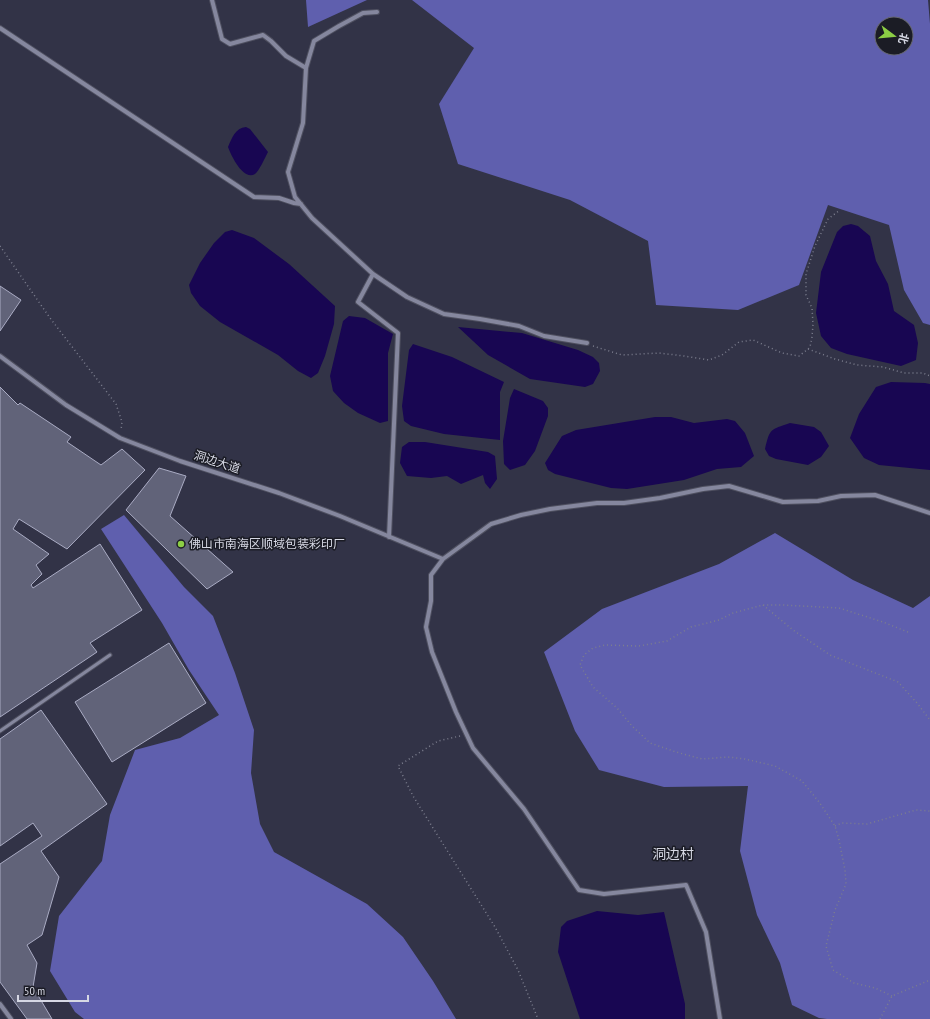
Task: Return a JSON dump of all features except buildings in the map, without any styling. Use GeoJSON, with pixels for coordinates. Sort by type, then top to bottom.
{"type":"FeatureCollection","features":[{"type":"Feature","properties":{"kind":"street"},"geometry":{"type":"LineString","coordinates":[[212,0],[222,39],[230,44],[263,35],[286,56],[306,68]]}},
{"type":"Feature","properties":{"kind":"street"},"geometry":{"type":"LineString","coordinates":[[377,12],[363,13],[314,41],[306,68],[303,123],[288,172],[295,197],[312,218],[373,274],[407,297],[444,314],[519,326],[544,336],[586,342]]}},
{"type":"Feature","properties":{"kind":"street"},"geometry":{"type":"LineString","coordinates":[[0,28],[254,196],[278,198],[301,204]]}},
{"type":"Feature","properties":{"kind":"street"},"geometry":{"type":"LineString","coordinates":[[373,274],[358,302],[398,334],[389,537]]}},
{"type":"Feature","properties":{"kind":"street","name":"洞边大道"},"geometry":{"type":"LineString","coordinates":[[0,356],[66,405],[120,438],[180,461],[279,492],[443,559]]}},
{"type":"Feature","properties":{"kind":"street"},"geometry":{"type":"LineString","coordinates":[[720,1019],[706,932],[686,885],[604,894],[579,890],[524,809],[473,748],[456,712],[432,652],[426,627],[431,601],[431,575],[443,559],[491,524],[521,515],[550,509],[597,503],[624,503],[660,498],[703,489],[728,486],[783,502],[818,501],[841,496],[875,495],[930,513]]}},
{"type":"Feature","properties":{"kind":"street"},"geometry":{"type":"LineString","coordinates":[[0,1004],[11,1019]]}},
{"type":"Feature","properties":{"kind":"lane"},"geometry":{"type":"LineString","coordinates":[[0,731],[110,656]]}},
{"type":"Feature","properties":{"kind":"path"},"geometry":{"type":"LineString","coordinates":[[586,342],[593,346],[622,355],[659,353],[709,360],[722,355],[739,342],[753,340],[782,353],[799,356],[808,350],[812,337],[812,308],[806,295],[806,274],[815,246],[828,219],[840,210]]}},
{"type":"Feature","properties":{"kind":"path"},"geometry":{"type":"LineString","coordinates":[[0,246],[50,318],[116,404],[122,422],[120,438]]}},
{"type":"Feature","properties":{"kind":"path"},"geometry":{"type":"LineString","coordinates":[[808,350],[857,366],[883,367],[904,373],[923,373],[930,376]]}},
{"type":"Feature","properties":{"kind":"path"},"geometry":{"type":"LineString","coordinates":[[763,605],[793,630],[830,654],[898,682],[930,720]]}},
{"type":"Feature","properties":{"kind":"path"},"geometry":{"type":"LineString","coordinates":[[892,996],[875,988],[854,982],[834,970],[826,946],[835,910],[846,884],[845,870],[835,826],[802,780],[776,766],[745,758],[728,757],[702,759],[650,743],[632,726],[617,708],[593,687],[580,665],[584,655],[593,648],[606,645],[639,646],[667,641],[692,627],[719,620],[733,613],[763,605],[839,608],[883,622],[910,633]]}},
{"type":"Feature","properties":{"kind":"path"},"geometry":{"type":"LineString","coordinates":[[466,733],[460,737],[438,741],[398,766],[413,796],[495,927],[518,970],[538,1019]]}},
{"type":"Feature","properties":{"kind":"path"},"geometry":{"type":"LineString","coordinates":[[835,826],[842,823],[867,824],[916,810],[930,810]]}},
{"type":"Feature","properties":{"kind":"path"},"geometry":{"type":"LineString","coordinates":[[880,1019],[892,996],[930,980]]}},
{"type":"Feature","properties":{"kind":"shaded area"},"geometry":{"type":"Polygon","coordinates":[[[306,0],[367,0],[308,27],[306,0]]]}},
{"type":"Feature","properties":{"kind":"shaded area"},"geometry":{"type":"Polygon","coordinates":[[[412,0],[928,0],[930,24],[930,325],[923,323],[904,290],[889,225],[828,205],[799,285],[738,310],[656,305],[648,241],[570,200],[458,164],[439,104],[474,48],[412,0]]]}},
{"type":"Feature","properties":{"kind":"shaded area"},"geometry":{"type":"Polygon","coordinates":[[[246,127],[250,129],[268,152],[257,172],[251,175],[242,171],[228,147],[237,131],[246,127]]]}},
{"type":"Feature","properties":{"kind":"shaded area"},"geometry":{"type":"Polygon","coordinates":[[[851,224],[858,226],[870,236],[876,261],[888,284],[894,311],[914,325],[918,343],[916,360],[901,366],[847,354],[831,348],[821,336],[816,313],[821,272],[837,232],[843,226],[851,224]]]}},
{"type":"Feature","properties":{"kind":"shaded area"},"geometry":{"type":"Polygon","coordinates":[[[232,230],[254,238],[289,264],[335,306],[334,324],[325,356],[318,373],[311,378],[298,371],[278,355],[220,322],[200,306],[191,293],[189,285],[200,263],[214,243],[225,232],[232,230]]]}},
{"type":"Feature","properties":{"kind":"shaded area"},"geometry":{"type":"Polygon","coordinates":[[[349,316],[365,318],[393,334],[388,353],[388,421],[380,423],[358,413],[344,403],[333,391],[330,376],[343,321],[349,316]]]}},
{"type":"Feature","properties":{"kind":"shaded area"},"geometry":{"type":"Polygon","coordinates":[[[458,327],[522,333],[578,350],[593,357],[599,363],[600,371],[593,384],[585,387],[530,379],[488,355],[458,327]]]}},
{"type":"Feature","properties":{"kind":"shaded area"},"geometry":{"type":"Polygon","coordinates":[[[413,344],[452,357],[504,382],[500,392],[500,440],[444,434],[411,426],[404,421],[402,406],[409,350],[413,344]]]}},
{"type":"Feature","properties":{"kind":"shaded area"},"geometry":{"type":"Polygon","coordinates":[[[891,382],[930,384],[930,470],[879,465],[864,458],[850,438],[859,414],[876,387],[891,382]]]}},
{"type":"Feature","properties":{"kind":"shaded area"},"geometry":{"type":"Polygon","coordinates":[[[514,389],[543,401],[548,408],[548,416],[535,451],[525,465],[510,470],[504,464],[503,441],[510,398],[514,389]]]}},
{"type":"Feature","properties":{"kind":"shaded area"},"geometry":{"type":"Polygon","coordinates":[[[655,417],[671,417],[694,423],[727,419],[735,421],[745,433],[754,456],[741,467],[717,469],[684,480],[627,489],[611,488],[555,474],[548,470],[545,463],[562,436],[576,430],[655,417]]]}},
{"type":"Feature","properties":{"kind":"shaded area"},"geometry":{"type":"Polygon","coordinates":[[[790,423],[814,427],[821,432],[829,446],[821,457],[808,465],[776,459],[769,456],[765,449],[770,433],[775,429],[790,423]]]}},
{"type":"Feature","properties":{"kind":"shaded area"},"geometry":{"type":"Polygon","coordinates":[[[409,442],[425,442],[488,452],[495,456],[497,479],[490,489],[485,483],[483,475],[461,484],[447,476],[431,478],[407,476],[400,463],[402,447],[409,442]]]}},
{"type":"Feature","properties":{"kind":"shaded area"},"geometry":{"type":"Polygon","coordinates":[[[124,515],[184,587],[213,616],[235,673],[254,730],[251,773],[260,824],[274,852],[367,904],[403,937],[433,981],[456,1019],[84,1019],[75,1012],[50,971],[59,916],[102,861],[110,815],[135,750],[180,738],[219,715],[189,670],[162,623],[101,529],[124,515]]]}},
{"type":"Feature","properties":{"kind":"shaded area"},"geometry":{"type":"Polygon","coordinates":[[[775,533],[853,580],[913,608],[930,596],[930,1019],[827,1019],[819,1018],[792,1005],[780,963],[757,915],[740,851],[748,786],[664,787],[599,770],[575,731],[544,652],[602,609],[719,564],[775,533]]]}},
{"type":"Feature","properties":{"kind":"shaded area"},"geometry":{"type":"Polygon","coordinates":[[[597,911],[638,915],[664,912],[685,1004],[685,1019],[580,1019],[558,952],[561,927],[567,921],[597,911]]]}},
{"type":"Feature","properties":{"kind":"place","name":"佛山市南海区顺域包装彩印厂"},"geometry":{"type":"Point","coordinates":[181,544]}},
{"type":"Feature","properties":{"kind":"district","name":"洞边村"},"geometry":{"type":"Point","coordinates":[673,854]}}]}
